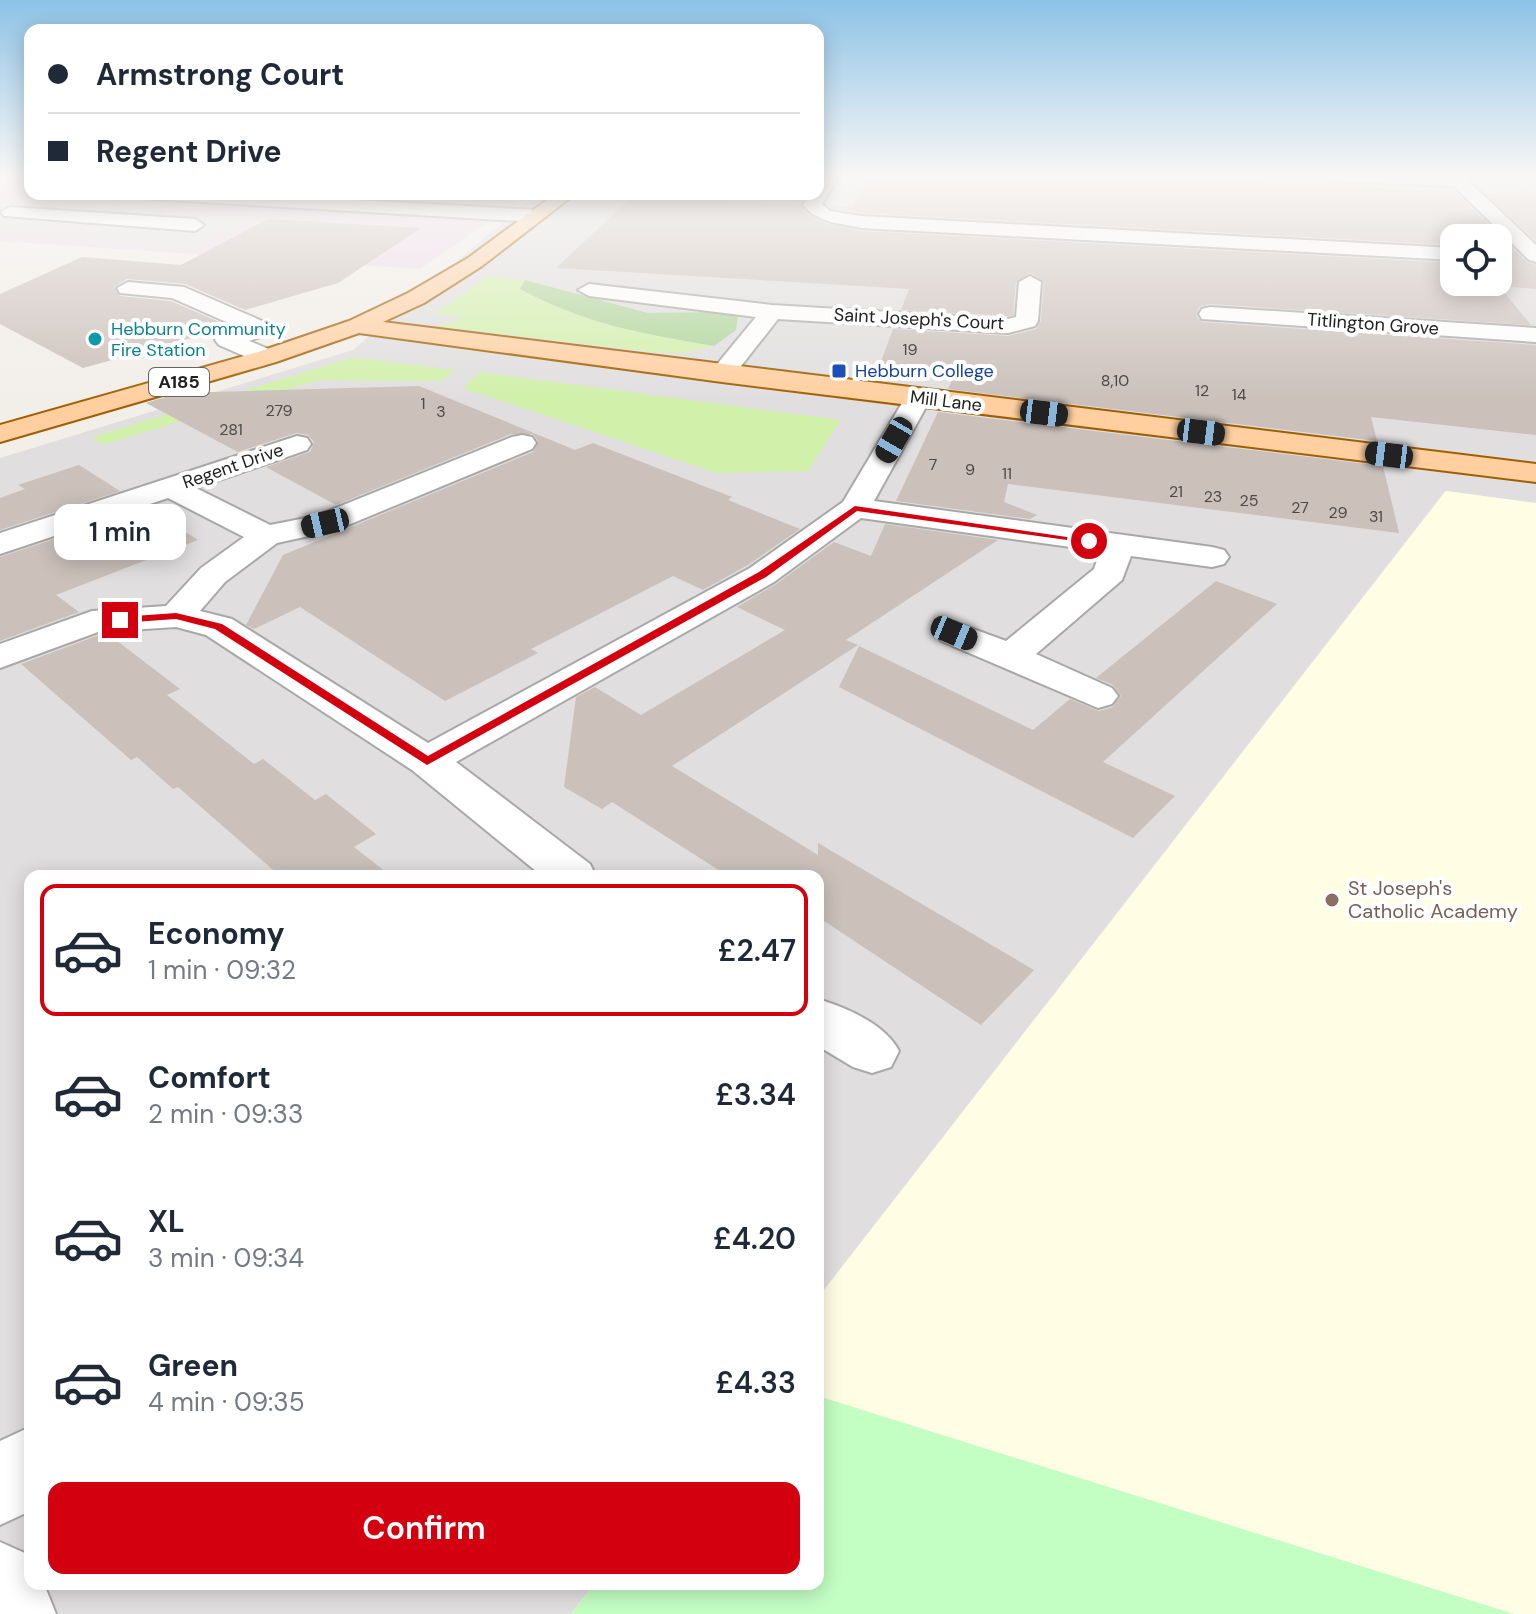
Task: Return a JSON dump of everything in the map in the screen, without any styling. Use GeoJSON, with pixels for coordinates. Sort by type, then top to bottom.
{"type":"FeatureCollection","features":[{"type":"Feature","properties":{"kind":"main road","name":"A185"},"geometry":{"type":"LineString","coordinates":[[0,434],[267,357],[357,326],[416,298],[489,251]]}},
{"type":"Feature","properties":{"kind":"main road","name":"Mill Lane"},"geometry":{"type":"LineString","coordinates":[[357,326],[722,374],[1536,473]]}},
{"type":"Feature","properties":{"kind":"street"},"geometry":{"type":"LineString","coordinates":[[1404,251],[1440,253]]}},
{"type":"Feature","properties":{"kind":"street"},"geometry":{"type":"LineString","coordinates":[[1512,257],[1536,257]]}},
{"type":"Feature","properties":{"kind":"street","name":"Saint Joseph's Court"},"geometry":{"type":"LineString","coordinates":[[589,290],[772,312],[1008,326],[1027,321],[1030,282]]}},
{"type":"Feature","properties":{"kind":"street"},"geometry":{"type":"LineString","coordinates":[[128,288],[176,292],[261,329],[227,340],[267,357]]}},
{"type":"Feature","properties":{"kind":"street"},"geometry":{"type":"LineString","coordinates":[[722,374],[772,312]]}},
{"type":"Feature","properties":{"kind":"street","name":"Titlington Grove"},"geometry":{"type":"LineString","coordinates":[[1210,314],[1536,335]]}},
{"type":"Feature","properties":{"kind":"street"},"geometry":{"type":"LineString","coordinates":[[427,761],[762,575],[855,508],[918,398]]}},
{"type":"Feature","properties":{"kind":"street"},"geometry":{"type":"LineString","coordinates":[[176,616],[213,575],[266,536],[325,523],[522,443]]}},
{"type":"Feature","properties":{"kind":"street","name":"Regent Drive"},"geometry":{"type":"LineString","coordinates":[[0,544],[297,444]]}},
{"type":"Feature","properties":{"kind":"street","name":"Regent Drive"},"geometry":{"type":"LineString","coordinates":[[170,487],[266,536]]}},
{"type":"Feature","properties":{"kind":"street"},"geometry":{"type":"LineString","coordinates":[[855,508],[1212,557]]}},
{"type":"Feature","properties":{"kind":"street"},"geometry":{"type":"LineString","coordinates":[[1010,656],[1110,573],[1118,545]]}},
{"type":"Feature","properties":{"kind":"street"},"geometry":{"type":"LineString","coordinates":[[0,657],[92,622],[176,616],[219,627],[427,761],[565,870]]}},
{"type":"Feature","properties":{"kind":"street"},"geometry":{"type":"LineString","coordinates":[[954,633],[1098,696]]}},
{"type":"Feature","properties":{"kind":"street"},"geometry":{"type":"LineString","coordinates":[[824,1023],[872,1051]]}},
{"type":"Feature","properties":{"kind":"street"},"geometry":{"type":"LineString","coordinates":[[0,1488],[24,1468]]}},
{"type":"Feature","properties":{"kind":"street"},"geometry":{"type":"LineString","coordinates":[[0,1581],[17,1614]]}},
{"type":"Feature","properties":{"kind":"shaded area"},"geometry":{"type":"Polygon","coordinates":[[[154,251],[446,251],[419,269],[154,251]]]}},
{"type":"Feature","properties":{"kind":"shaded area"},"geometry":{"type":"Polygon","coordinates":[[[468,251],[1440,251],[1440,296],[1512,296],[1512,251],[1536,251],[1536,503],[1445,491],[824,1289],[824,870],[24,870],[24,1590],[589,1590],[571,1614],[0,1614],[0,458],[353,350],[468,251]]]}},
{"type":"Feature","properties":{"kind":"shaded area","name":"St Joseph's Catholic Academy"},"geometry":{"type":"Polygon","coordinates":[[[1446,491],[1536,503],[1536,1614],[571,1614],[590,1590],[824,1590],[824,1290],[1446,491]]]}},
{"type":"Feature","properties":{"kind":"green space"},"geometry":{"type":"Polygon","coordinates":[[[488,276],[525,280],[520,289],[592,319],[638,332],[714,346],[683,353],[653,352],[435,326],[459,321],[457,316],[435,314],[488,276]]]}},
{"type":"Feature","properties":{"kind":"green space"},"geometry":{"type":"Polygon","coordinates":[[[525,280],[648,313],[719,312],[738,316],[736,330],[714,346],[638,332],[545,301],[520,289],[525,280]]]}},
{"type":"Feature","properties":{"kind":"green space"},"geometry":{"type":"Polygon","coordinates":[[[354,357],[455,370],[441,381],[319,380],[102,445],[93,437],[354,357]]]}},
{"type":"Feature","properties":{"kind":"green space"},"geometry":{"type":"Polygon","coordinates":[[[480,372],[841,420],[808,471],[717,473],[463,388],[480,372]]]}},
{"type":"Feature","properties":{"kind":"green space"},"geometry":{"type":"Polygon","coordinates":[[[824,1398],[1514,1614],[571,1614],[590,1590],[824,1590],[824,1398]]]}},
{"type":"Feature","properties":{"kind":"building"},"geometry":{"type":"Polygon","coordinates":[[[207,251],[386,251],[338,283],[245,310],[185,284],[127,279],[114,287],[120,296],[171,301],[231,327],[83,368],[0,324],[0,294],[82,257],[181,265],[207,251]]]}},
{"type":"Feature","properties":{"kind":"building"},"geometry":{"type":"Polygon","coordinates":[[[574,251],[1238,251],[1440,262],[1440,296],[1507,296],[1531,325],[1210,304],[1199,307],[1196,316],[1202,322],[1536,345],[1536,435],[1371,417],[1377,441],[948,389],[957,370],[880,364],[893,329],[1008,336],[1036,329],[1041,321],[1044,282],[1031,273],[1016,282],[1013,315],[1008,316],[901,310],[909,289],[556,268],[574,251]]]}},
{"type":"Feature","properties":{"kind":"building"},"geometry":{"type":"Polygon","coordinates":[[[1512,251],[1536,265],[1536,289],[1512,287],[1512,251]]]}},
{"type":"Feature","properties":{"kind":"building"},"geometry":{"type":"Polygon","coordinates":[[[419,386],[575,450],[593,443],[732,497],[728,500],[800,529],[748,565],[703,590],[673,576],[531,649],[538,653],[445,701],[300,607],[254,629],[246,625],[283,555],[533,452],[538,441],[533,434],[511,434],[336,505],[266,467],[310,452],[314,442],[308,435],[296,433],[238,452],[146,403],[178,393],[419,386]]]}},
{"type":"Feature","properties":{"kind":"building"},"geometry":{"type":"Polygon","coordinates":[[[938,412],[1383,466],[1399,533],[1008,484],[1004,502],[1037,515],[1030,519],[896,501],[938,412]]]}},
{"type":"Feature","properties":{"kind":"building"},"geometry":{"type":"Polygon","coordinates":[[[79,465],[120,491],[0,530],[0,498],[25,489],[18,485],[79,465]]]}},
{"type":"Feature","properties":{"kind":"building"},"geometry":{"type":"Polygon","coordinates":[[[148,508],[198,540],[56,595],[79,612],[0,641],[0,557],[148,508]]]}},
{"type":"Feature","properties":{"kind":"building"},"geometry":{"type":"Polygon","coordinates":[[[885,524],[998,540],[846,640],[858,645],[672,766],[818,855],[818,843],[1034,970],[981,1025],[824,921],[824,870],[719,870],[612,802],[602,809],[564,787],[576,697],[595,687],[641,715],[785,630],[737,607],[776,584],[834,542],[871,556],[885,524]]]}},
{"type":"Feature","properties":{"kind":"building"},"geometry":{"type":"Polygon","coordinates":[[[1216,581],[1277,604],[1103,762],[1175,796],[1133,838],[839,687],[859,646],[1033,730],[1070,699],[1099,711],[1113,707],[1121,696],[1113,685],[1096,678],[1216,581]]]}},
{"type":"Feature","properties":{"kind":"building"},"geometry":{"type":"Polygon","coordinates":[[[108,634],[180,689],[167,695],[254,764],[263,759],[315,800],[326,794],[376,834],[354,847],[383,870],[273,870],[178,787],[173,789],[137,757],[131,760],[21,664],[108,634]]]}},
{"type":"Feature","properties":{"kind":"place","name":"Hebburn Community Fire Station"},"geometry":{"type":"Point","coordinates":[95,339]}},
{"type":"Feature","properties":{"kind":"place","name":"Hebburn College"},"geometry":{"type":"Point","coordinates":[839,371]}},
{"type":"Feature","properties":{"kind":"place","name":"St Joseph's Catholic Academy"},"geometry":{"type":"Point","coordinates":[1332,900]}},
{"type":"Feature","properties":{"kind":"route"},"geometry":{"type":"LineString","coordinates":[[120,620],[176,616],[219,627],[427,761],[762,575],[855,508],[1089,541]]}}]}
